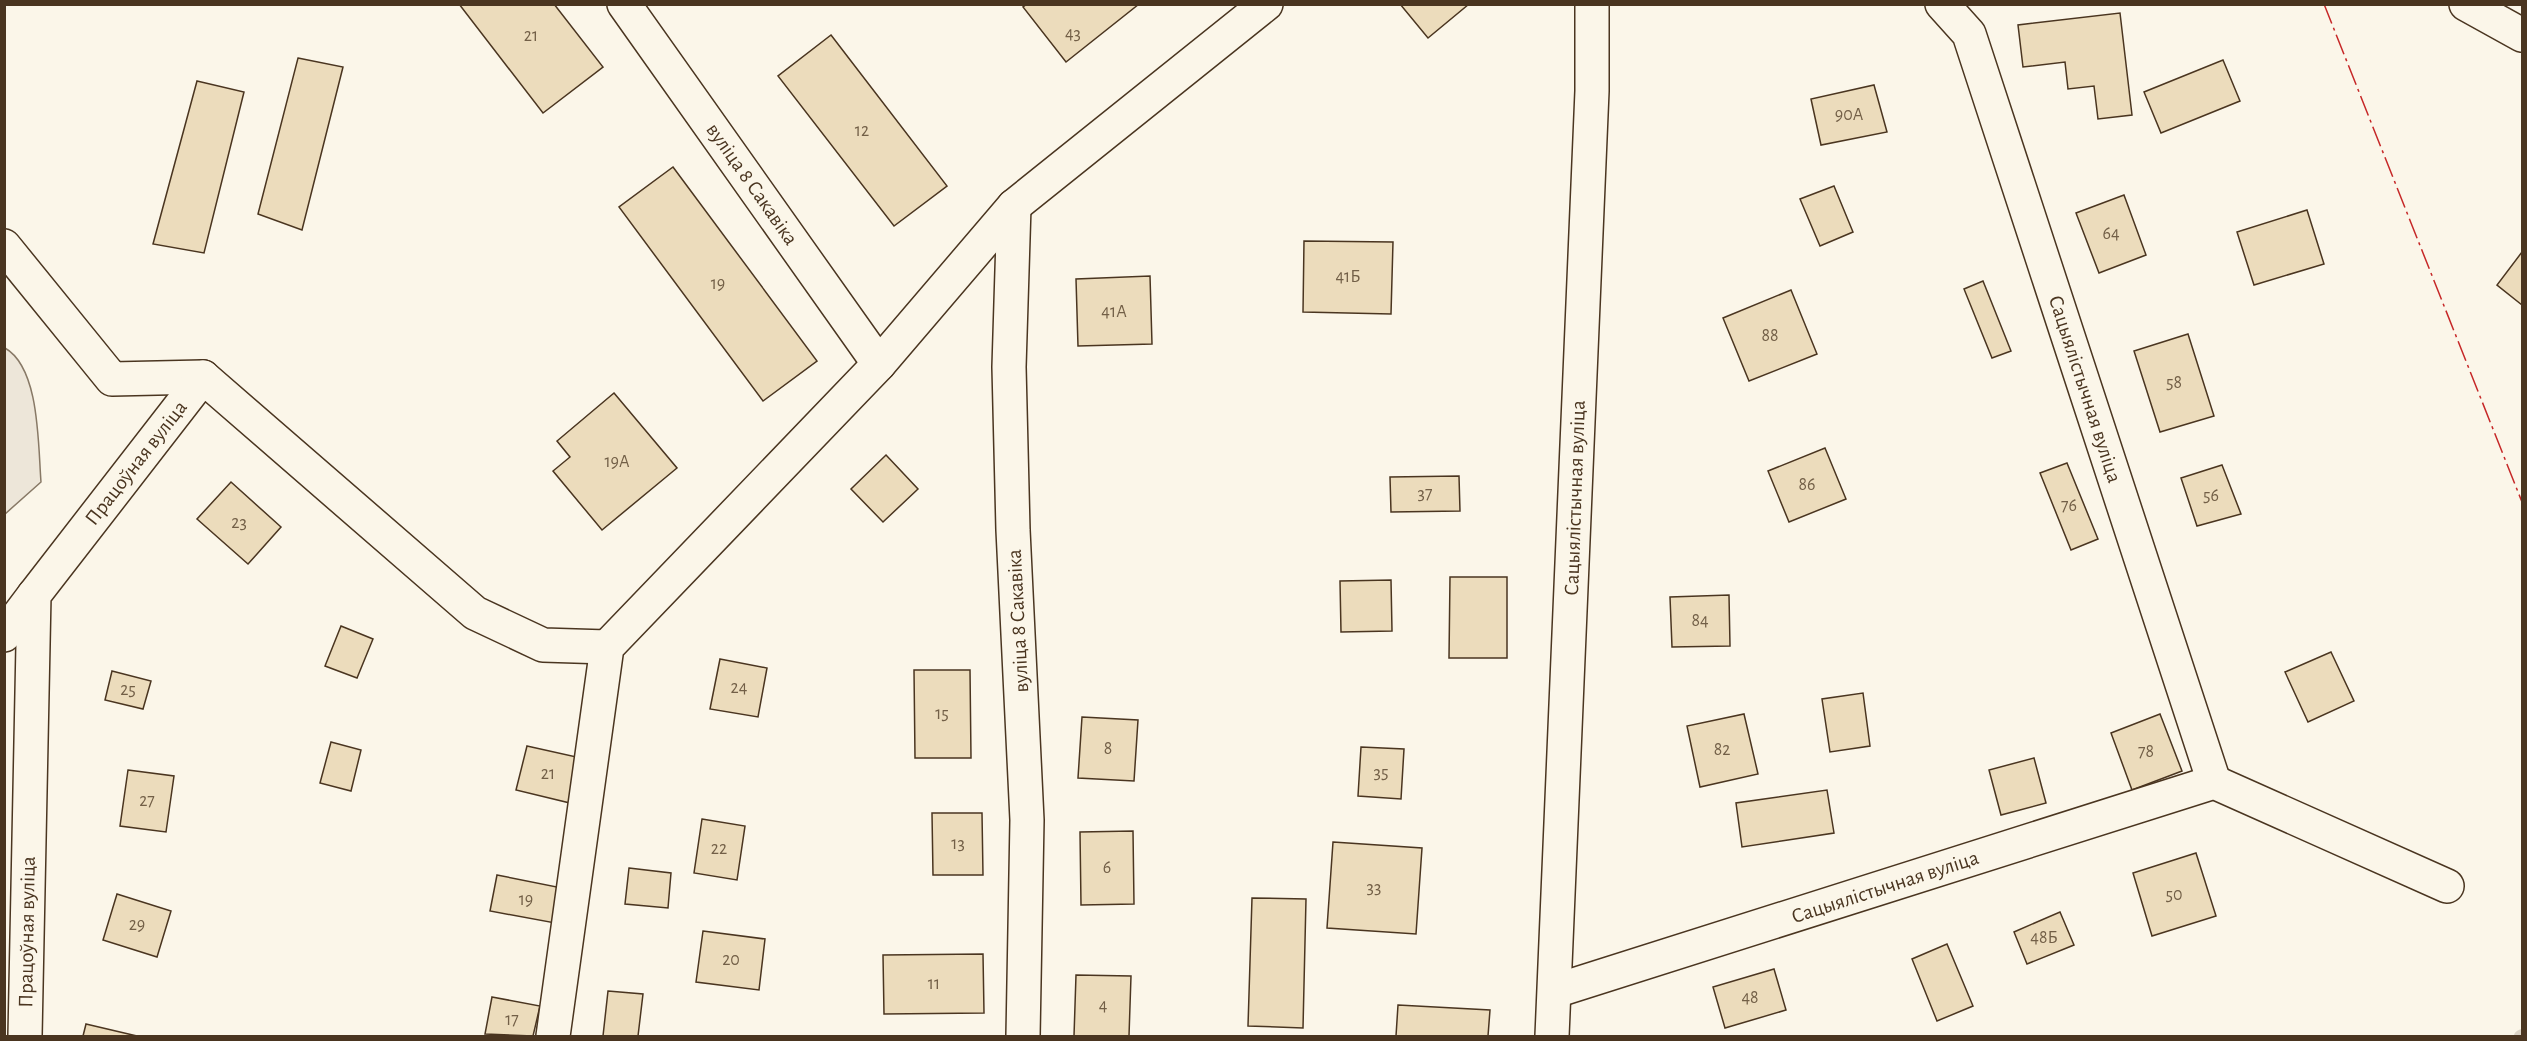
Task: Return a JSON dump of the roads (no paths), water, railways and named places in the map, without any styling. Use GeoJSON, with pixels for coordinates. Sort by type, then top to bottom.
{"type":"FeatureCollection","features":[{"type":"Feature","properties":{"kind":"street","name":"вуліца 8 Сакавіка"},"geometry":{"type":"LineString","coordinates":[[624,4],[879,364]]}},
{"type":"Feature","properties":{"kind":"street"},"geometry":{"type":"LineString","coordinates":[[553,1036],[607,647],[879,364],[1014,206],[1266,4]]}},
{"type":"Feature","properties":{"kind":"street","name":"Сацыялістычная вуліца"},"geometry":{"type":"LineString","coordinates":[[1551,1036],[1555,991],[1592,91],[1592,4]]}},
{"type":"Feature","properties":{"kind":"street","name":"Сацыялістычная вуліца"},"geometry":{"type":"LineString","coordinates":[[1555,991],[2214,782],[1969,34],[1942,4]]}},
{"type":"Feature","properties":{"kind":"street"},"geometry":{"type":"LineString","coordinates":[[2466,4],[2523,35]]}},
{"type":"Feature","properties":{"kind":"street","name":"вуліца 8 Сакавіка"},"geometry":{"type":"LineString","coordinates":[[1014,206],[1009,367],[1013,530],[1027,820],[1023,1036]]}},
{"type":"Feature","properties":{"kind":"street"},"geometry":{"type":"LineString","coordinates":[[4,246],[112,379],[203,377],[475,613],[543,645],[607,647]]}},
{"type":"Feature","properties":{"kind":"street","name":"Працоўная вуліца"},"geometry":{"type":"LineString","coordinates":[[25,1036],[34,595],[203,377]]}},
{"type":"Feature","properties":{"kind":"street"},"geometry":{"type":"LineString","coordinates":[[4,635],[34,595]]}},
{"type":"Feature","properties":{"kind":"street"},"geometry":{"type":"LineString","coordinates":[[2214,782],[2447,886]]}}]}
